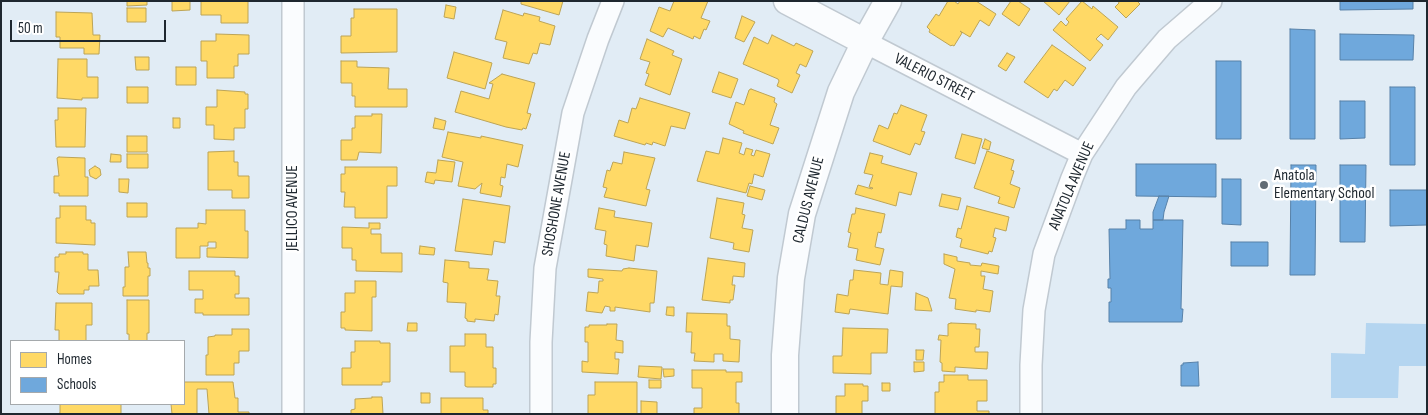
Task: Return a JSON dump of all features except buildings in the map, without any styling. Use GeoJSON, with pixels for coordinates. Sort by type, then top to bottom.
{"type":"FeatureCollection","features":[{"type":"Feature","properties":{"kind":"street","name":"JELLICO AVENUE"},"geometry":{"type":"LineString","coordinates":[[293,1],[293,414]]}},
{"type":"Feature","properties":{"kind":"street","name":"SHOSHONE AVENUE"},"geometry":{"type":"LineString","coordinates":[[541,414],[541,342],[547,259],[573,113],[613,1]]}},
{"type":"Feature","properties":{"kind":"street","name":"VALERIO STREET"},"geometry":{"type":"LineString","coordinates":[[787,1],[1082,154]]}},
{"type":"Feature","properties":{"kind":"street","name":"CALDUS AVENUE"},"geometry":{"type":"LineString","coordinates":[[785,414],[786,355],[791,278],[802,214],[841,92],[864,42],[888,1]]}},
{"type":"Feature","properties":{"kind":"street","name":"ANATOLA AVENUE"},"geometry":{"type":"LineString","coordinates":[[1031,414],[1034,310],[1044,254],[1067,189],[1082,154],[1126,87],[1150,58],[1167,40],[1211,1]]}},
{"type":"Feature","properties":{"kind":"shaded area"},"geometry":{"type":"Polygon","coordinates":[[[1366,323],[1427,324],[1427,366],[1399,366],[1398,398],[1331,398],[1331,353],[1365,354],[1366,323]]]}},
{"type":"Feature","properties":{"kind":"place","name":"Anatola Elementary School"},"geometry":{"type":"Point","coordinates":[1264,185]}}]}
